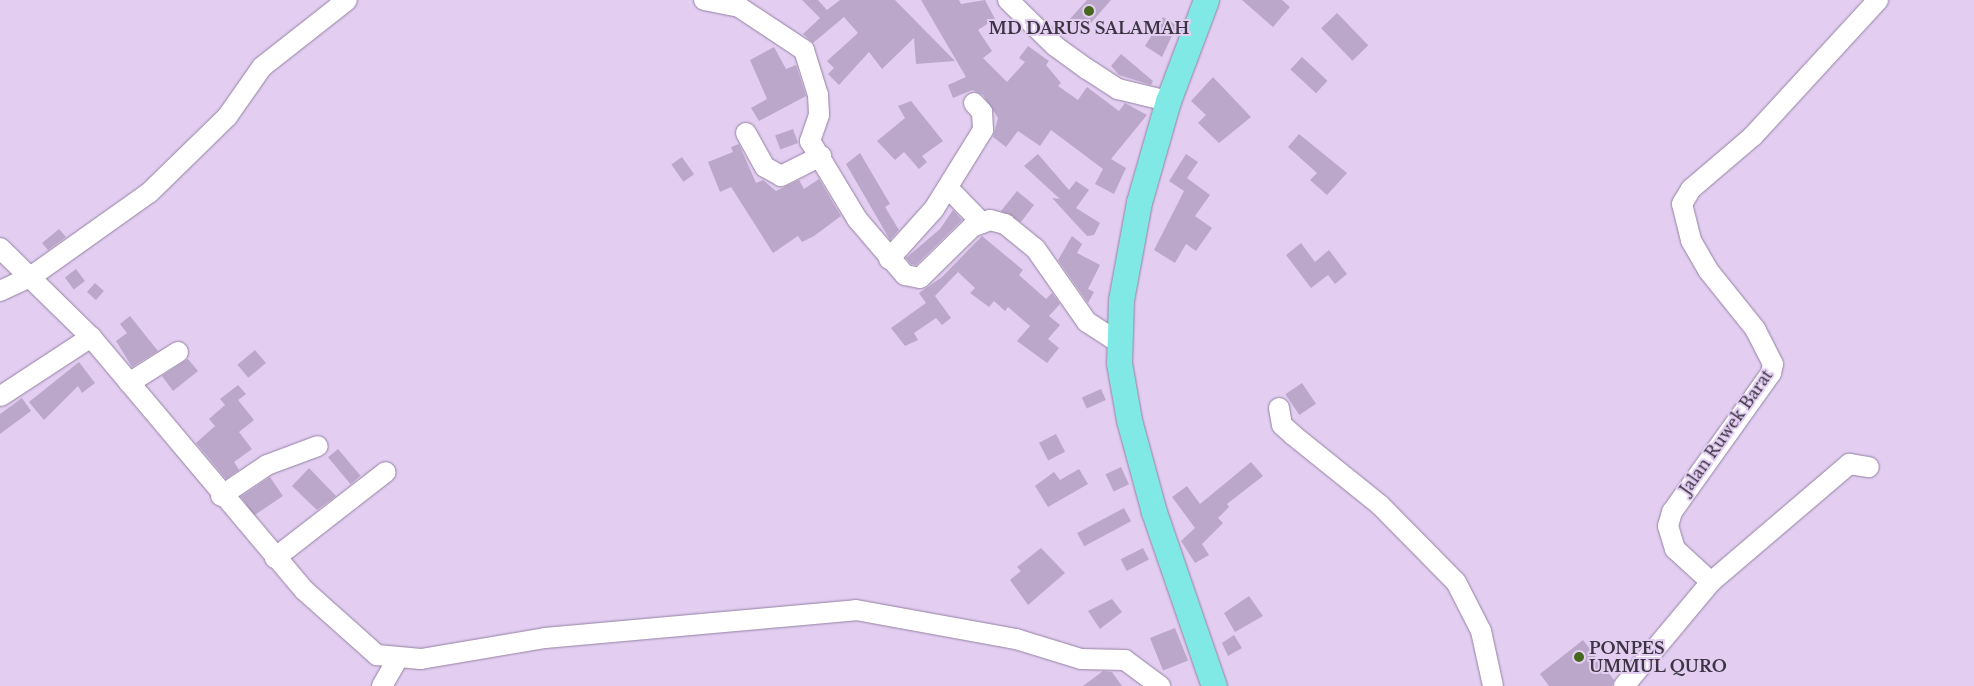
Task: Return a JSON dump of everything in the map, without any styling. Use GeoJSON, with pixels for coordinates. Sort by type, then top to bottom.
{"type":"FeatureCollection","features":[{"type":"Feature","properties":{"kind":"main road"},"geometry":{"type":"LineString","coordinates":[[1206,0],[1168,101],[1131,238],[1119,343],[1127,410],[1154,512],[1214,686]]}},
{"type":"Feature","properties":{"kind":"street"},"geometry":{"type":"LineString","coordinates":[[0,291],[32,276],[149,193],[227,117],[262,67],[347,0]]}},
{"type":"Feature","properties":{"kind":"street"},"geometry":{"type":"LineString","coordinates":[[704,0],[739,7],[804,50],[818,95],[819,115],[810,141],[821,156],[857,219],[889,259],[905,275],[920,278],[972,227],[982,223],[1006,224],[1021,234],[1087,322],[1119,343]]}},
{"type":"Feature","properties":{"kind":"street"},"geometry":{"type":"LineString","coordinates":[[1008,0],[1055,46],[1118,89],[1168,101]]}},
{"type":"Feature","properties":{"kind":"street","name":"Jalan Ruwek Barat"},"geometry":{"type":"LineString","coordinates":[[1711,582],[1675,549],[1668,526],[1672,512],[1773,364],[1756,330],[1700,255],[1682,217],[1682,204],[1691,189],[1754,136],[1878,0]]}},
{"type":"Feature","properties":{"kind":"street"},"geometry":{"type":"LineString","coordinates":[[889,259],[948,188],[984,130],[982,112],[974,103]]}},
{"type":"Feature","properties":{"kind":"street"},"geometry":{"type":"LineString","coordinates":[[746,133],[765,167],[781,176],[821,156]]}},
{"type":"Feature","properties":{"kind":"street"},"geometry":{"type":"LineString","coordinates":[[948,188],[982,223]]}},
{"type":"Feature","properties":{"kind":"street"},"geometry":{"type":"LineString","coordinates":[[0,248],[32,276],[91,337],[221,496],[275,558],[367,648],[397,660],[545,638],[856,610],[1016,639],[1081,658],[1125,660],[1160,686]]}},
{"type":"Feature","properties":{"kind":"street"},"geometry":{"type":"LineString","coordinates":[[1,396],[91,337]]}},
{"type":"Feature","properties":{"kind":"street"},"geometry":{"type":"LineString","coordinates":[[129,383],[178,352]]}},
{"type":"Feature","properties":{"kind":"street"},"geometry":{"type":"LineString","coordinates":[[1279,408],[1282,425],[1380,505],[1456,582],[1481,631],[1493,686]]}},
{"type":"Feature","properties":{"kind":"street"},"geometry":{"type":"LineString","coordinates":[[221,496],[267,465],[318,446]]}},
{"type":"Feature","properties":{"kind":"street"},"geometry":{"type":"LineString","coordinates":[[1624,686],[1711,582],[1849,464],[1869,467]]}},
{"type":"Feature","properties":{"kind":"street"},"geometry":{"type":"LineString","coordinates":[[275,558],[386,472]]}},
{"type":"Feature","properties":{"kind":"street"},"geometry":{"type":"LineString","coordinates":[[382,686],[397,660]]}},
{"type":"Feature","properties":{"kind":"building"},"geometry":{"type":"Polygon","coordinates":[[[802,0],[818,0],[827,10],[840,0],[895,0],[955,61],[916,64],[914,38],[882,69],[869,52],[839,85],[828,74],[834,68],[827,61],[858,33],[844,17],[813,43],[803,34],[820,18],[802,0]]]}},
{"type":"Feature","properties":{"kind":"building"},"geometry":{"type":"Polygon","coordinates":[[[921,0],[959,0],[961,4],[985,0],[995,19],[978,30],[992,51],[983,58],[1007,82],[1025,62],[1019,58],[1028,46],[1049,61],[1046,65],[1061,83],[1058,86],[1078,100],[1087,87],[1119,111],[1125,103],[1147,115],[1111,159],[1126,168],[1114,194],[1095,184],[1103,169],[1051,130],[1040,146],[1018,131],[1006,147],[993,137],[998,118],[983,95],[972,90],[953,98],[948,85],[966,77],[921,0]]]}},
{"type":"Feature","properties":{"kind":"building","name":"MD DARUS SALAMAH"},"geometry":{"type":"Polygon","coordinates":[[[1087,0],[1111,0],[1083,32],[1069,20],[1087,0]]]}},
{"type":"Feature","properties":{"kind":"building"},"geometry":{"type":"Polygon","coordinates":[[[1242,0],[1282,0],[1290,7],[1273,27],[1242,0]]]}},
{"type":"Feature","properties":{"kind":"building"},"geometry":{"type":"Polygon","coordinates":[[[1337,13],[1368,45],[1352,61],[1321,28],[1337,13]]]}},
{"type":"Feature","properties":{"kind":"building"},"geometry":{"type":"Polygon","coordinates":[[[1163,17],[1177,25],[1162,57],[1145,46],[1163,17]]]}},
{"type":"Feature","properties":{"kind":"building"},"geometry":{"type":"Polygon","coordinates":[[[774,47],[786,69],[796,65],[806,96],[759,121],[751,108],[767,99],[750,60],[774,47]]]}},
{"type":"Feature","properties":{"kind":"building"},"geometry":{"type":"Polygon","coordinates":[[[1121,54],[1153,81],[1151,85],[1119,75],[1111,66],[1121,54]]]}},
{"type":"Feature","properties":{"kind":"building"},"geometry":{"type":"Polygon","coordinates":[[[1302,57],[1328,81],[1316,93],[1290,69],[1302,57]]]}},
{"type":"Feature","properties":{"kind":"building"},"geometry":{"type":"Polygon","coordinates":[[[1213,77],[1251,117],[1219,143],[1198,123],[1206,115],[1191,101],[1213,77]]]}},
{"type":"Feature","properties":{"kind":"building"},"geometry":{"type":"Polygon","coordinates":[[[911,101],[943,141],[922,156],[927,162],[919,169],[904,152],[895,160],[877,141],[905,118],[898,106],[911,101]]]}},
{"type":"Feature","properties":{"kind":"building"},"geometry":{"type":"Polygon","coordinates":[[[793,129],[798,143],[780,150],[775,135],[793,129]]]}},
{"type":"Feature","properties":{"kind":"building"},"geometry":{"type":"Polygon","coordinates":[[[1299,134],[1347,173],[1327,195],[1310,180],[1317,173],[1288,147],[1299,134]]]}},
{"type":"Feature","properties":{"kind":"building"},"geometry":{"type":"Polygon","coordinates":[[[739,144],[756,183],[763,180],[776,191],[799,180],[804,189],[819,179],[841,216],[814,236],[802,242],[798,236],[773,253],[731,187],[720,192],[708,162],[733,152],[731,147],[739,144]]]}},
{"type":"Feature","properties":{"kind":"building"},"geometry":{"type":"Polygon","coordinates":[[[860,153],[890,204],[885,207],[899,230],[890,240],[846,164],[860,153]]]}},
{"type":"Feature","properties":{"kind":"building"},"geometry":{"type":"Polygon","coordinates":[[[1038,154],[1069,190],[1076,181],[1089,190],[1076,208],[1100,223],[1094,235],[1087,236],[1052,198],[1060,199],[1024,166],[1038,154]]]}},
{"type":"Feature","properties":{"kind":"building"},"geometry":{"type":"Polygon","coordinates":[[[1186,154],[1198,162],[1187,178],[1210,195],[1195,216],[1212,228],[1196,251],[1186,244],[1175,263],[1154,250],[1184,191],[1169,181],[1186,154]]]}},
{"type":"Feature","properties":{"kind":"building"},"geometry":{"type":"Polygon","coordinates":[[[682,157],[694,174],[683,182],[671,164],[682,157]]]}},
{"type":"Feature","properties":{"kind":"building"},"geometry":{"type":"Polygon","coordinates":[[[1017,191],[1034,205],[1021,222],[1001,211],[1017,191]]]}},
{"type":"Feature","properties":{"kind":"building"},"geometry":{"type":"Polygon","coordinates":[[[953,210],[962,220],[916,265],[911,264],[906,258],[940,229],[953,210]]]}},
{"type":"Feature","properties":{"kind":"building"},"geometry":{"type":"Polygon","coordinates":[[[59,229],[66,237],[48,250],[42,243],[59,229]]]}},
{"type":"Feature","properties":{"kind":"building"},"geometry":{"type":"Polygon","coordinates":[[[982,236],[1023,270],[1019,275],[1046,299],[1052,293],[1060,304],[1049,316],[1060,325],[1048,339],[1059,348],[1047,363],[1017,341],[1030,326],[1008,307],[1005,311],[994,301],[989,307],[970,293],[975,288],[958,272],[935,296],[951,318],[942,325],[936,318],[914,333],[918,340],[905,346],[891,328],[926,303],[919,293],[942,277],[982,236]]]}},
{"type":"Feature","properties":{"kind":"building"},"geometry":{"type":"Polygon","coordinates":[[[1072,236],[1082,244],[1077,253],[1100,265],[1088,289],[1094,292],[1088,303],[1058,260],[1072,236]]]}},
{"type":"Feature","properties":{"kind":"building"},"geometry":{"type":"Polygon","coordinates":[[[1301,243],[1315,262],[1329,250],[1347,274],[1335,284],[1328,275],[1311,288],[1286,255],[1301,243]]]}},
{"type":"Feature","properties":{"kind":"building"},"geometry":{"type":"Polygon","coordinates":[[[76,269],[85,281],[74,289],[65,277],[76,269]]]}},
{"type":"Feature","properties":{"kind":"building"},"geometry":{"type":"Polygon","coordinates":[[[95,283],[104,291],[96,300],[87,292],[95,283]]]}},
{"type":"Feature","properties":{"kind":"building"},"geometry":{"type":"Polygon","coordinates":[[[130,316],[158,351],[132,367],[116,341],[127,333],[120,324],[130,316]]]}},
{"type":"Feature","properties":{"kind":"building"},"geometry":{"type":"Polygon","coordinates":[[[255,350],[266,363],[248,378],[237,365],[255,350]]]}},
{"type":"Feature","properties":{"kind":"building"},"geometry":{"type":"Polygon","coordinates":[[[188,359],[198,371],[173,391],[162,376],[188,359]]]}},
{"type":"Feature","properties":{"kind":"building"},"geometry":{"type":"Polygon","coordinates":[[[79,362],[95,383],[82,393],[78,386],[44,420],[29,402],[79,362]]]}},
{"type":"Feature","properties":{"kind":"building"},"geometry":{"type":"Polygon","coordinates":[[[1302,383],[1316,404],[1299,415],[1285,394],[1302,383]]]}},
{"type":"Feature","properties":{"kind":"building"},"geometry":{"type":"Polygon","coordinates":[[[238,385],[246,394],[238,400],[254,420],[239,432],[252,449],[234,462],[239,470],[226,479],[196,443],[215,426],[209,419],[225,405],[220,399],[238,385]]]}},
{"type":"Feature","properties":{"kind":"building"},"geometry":{"type":"Polygon","coordinates":[[[1101,389],[1106,400],[1087,409],[1082,398],[1101,389]]]}},
{"type":"Feature","properties":{"kind":"building"},"geometry":{"type":"Polygon","coordinates":[[[22,398],[31,411],[0,434],[0,414],[22,398]]]}},
{"type":"Feature","properties":{"kind":"building"},"geometry":{"type":"Polygon","coordinates":[[[1056,434],[1065,452],[1048,460],[1039,443],[1056,434]]]}},
{"type":"Feature","properties":{"kind":"building"},"geometry":{"type":"Polygon","coordinates":[[[338,449],[360,476],[351,484],[328,457],[338,449]]]}},
{"type":"Feature","properties":{"kind":"building"},"geometry":{"type":"Polygon","coordinates":[[[1251,462],[1263,476],[1227,504],[1229,507],[1218,518],[1223,523],[1202,544],[1209,555],[1195,563],[1181,541],[1195,528],[1172,497],[1187,486],[1200,504],[1251,462]]]}},
{"type":"Feature","properties":{"kind":"building"},"geometry":{"type":"Polygon","coordinates":[[[1121,467],[1129,484],[1114,491],[1106,474],[1121,467]]]}},
{"type":"Feature","properties":{"kind":"building"},"geometry":{"type":"Polygon","coordinates":[[[309,468],[336,496],[317,510],[292,486],[309,468]]]}},
{"type":"Feature","properties":{"kind":"building"},"geometry":{"type":"Polygon","coordinates":[[[1079,469],[1088,484],[1048,507],[1035,486],[1054,472],[1060,480],[1079,469]]]}},
{"type":"Feature","properties":{"kind":"building"},"geometry":{"type":"Polygon","coordinates":[[[270,477],[283,496],[254,516],[241,497],[270,477]]]}},
{"type":"Feature","properties":{"kind":"building"},"geometry":{"type":"Polygon","coordinates":[[[1124,508],[1131,521],[1084,546],[1077,533],[1124,508]]]}},
{"type":"Feature","properties":{"kind":"building"},"geometry":{"type":"Polygon","coordinates":[[[1041,548],[1065,573],[1028,605],[1010,580],[1021,571],[1017,567],[1041,548]]]}},
{"type":"Feature","properties":{"kind":"building"},"geometry":{"type":"Polygon","coordinates":[[[1143,548],[1149,560],[1127,571],[1121,559],[1143,548]]]}},
{"type":"Feature","properties":{"kind":"building"},"geometry":{"type":"Polygon","coordinates":[[[1249,596],[1263,616],[1235,632],[1224,613],[1249,596]]]}},
{"type":"Feature","properties":{"kind":"building"},"geometry":{"type":"Polygon","coordinates":[[[1112,599],[1122,612],[1100,629],[1088,611],[1112,599]]]}},
{"type":"Feature","properties":{"kind":"building"},"geometry":{"type":"Polygon","coordinates":[[[1175,628],[1188,660],[1163,671],[1150,638],[1175,628]]]}},
{"type":"Feature","properties":{"kind":"building"},"geometry":{"type":"Polygon","coordinates":[[[1234,635],[1242,648],[1228,656],[1222,643],[1234,635]]]}},
{"type":"Feature","properties":{"kind":"building","name":"PONPES UMMUL QURO"},"geometry":{"type":"Polygon","coordinates":[[[1583,640],[1614,680],[1612,686],[1549,686],[1540,674],[1583,640]]]}},
{"type":"Feature","properties":{"kind":"building"},"geometry":{"type":"Polygon","coordinates":[[[1103,671],[1112,672],[1122,686],[1083,686],[1103,671]]]}},
{"type":"Feature","properties":{"kind":"place","name":"MD DARUS SALAMAH"},"geometry":{"type":"Point","coordinates":[1089,11]}},
{"type":"Feature","properties":{"kind":"place","name":"PONPES UMMUL QURO"},"geometry":{"type":"Point","coordinates":[1579,657]}}]}
